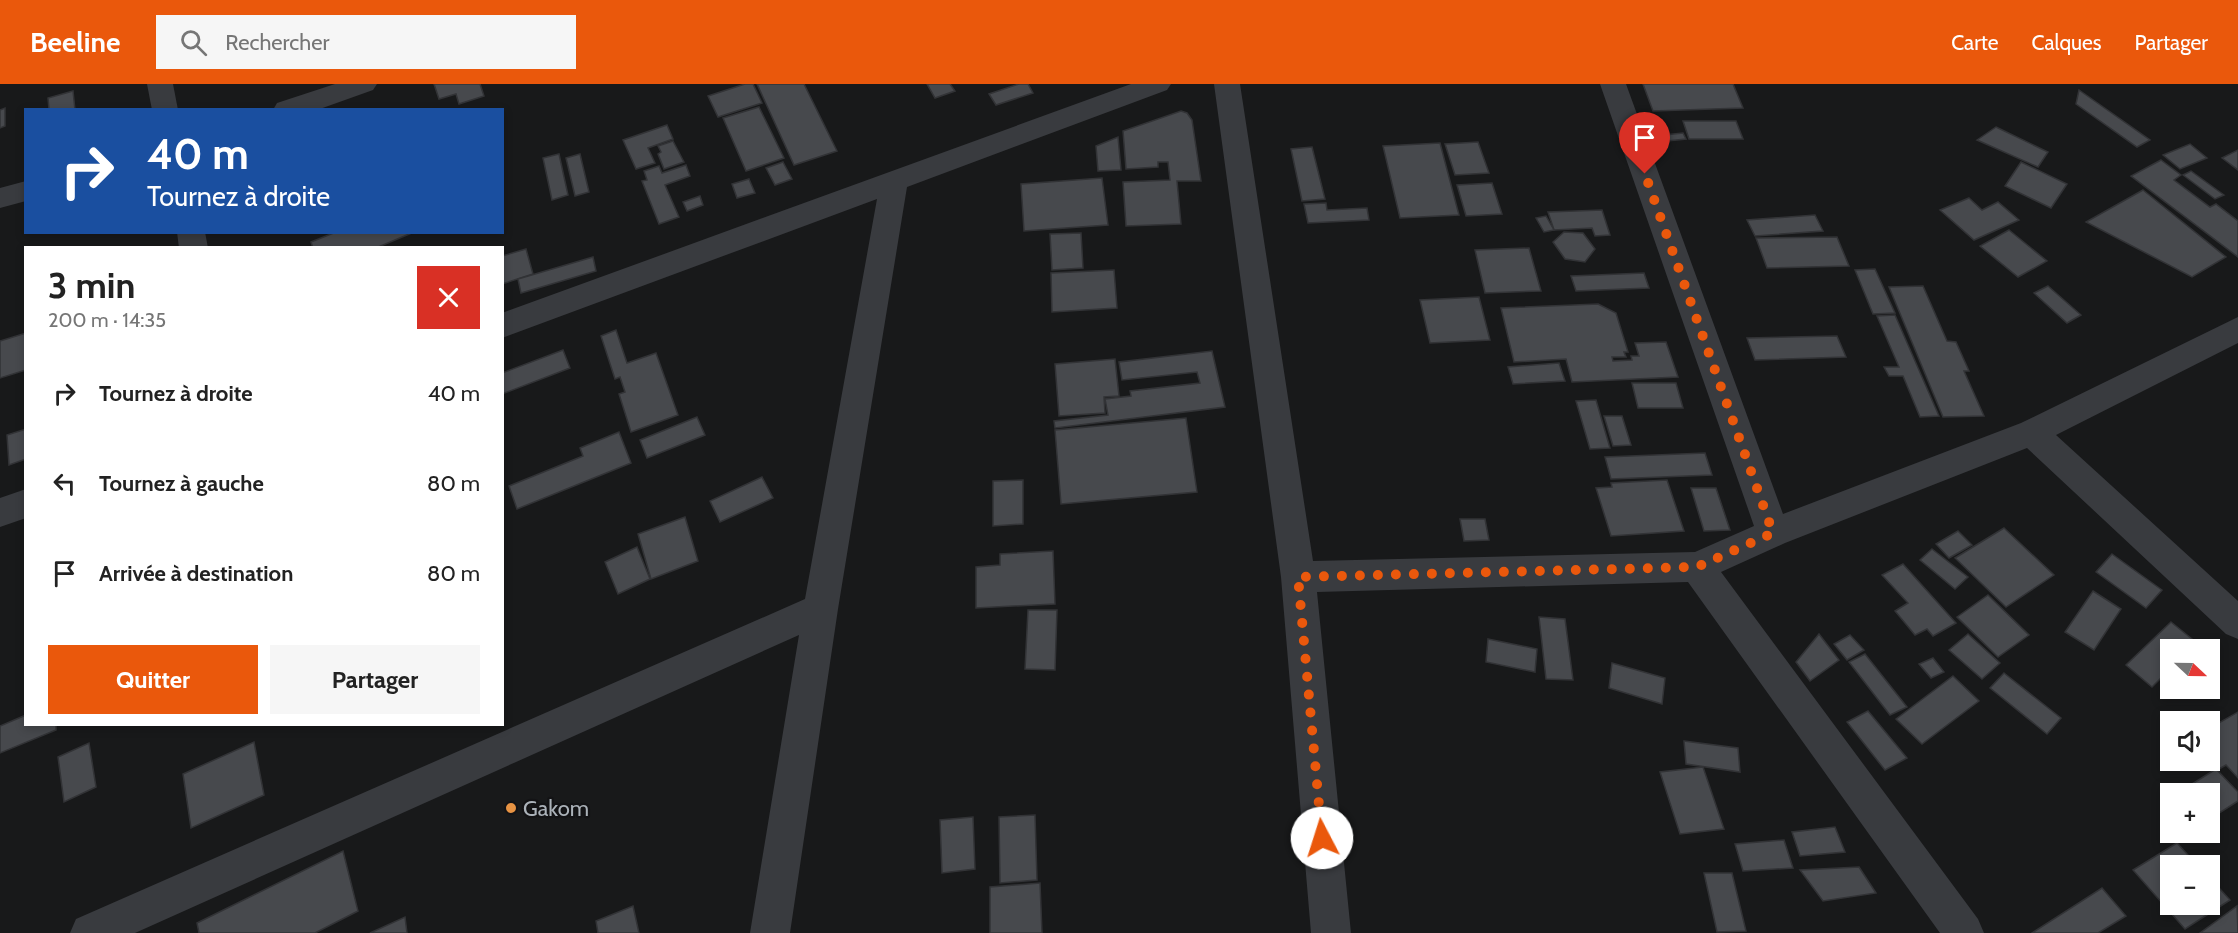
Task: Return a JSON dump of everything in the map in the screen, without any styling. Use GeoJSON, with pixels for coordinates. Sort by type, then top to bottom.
{"type":"FeatureCollection","features":[{"type":"Feature","properties":{"kind":"street"},"geometry":{"type":"LineString","coordinates":[[160,84],[165,108]]}},
{"type":"Feature","properties":{"kind":"street"},"geometry":{"type":"LineString","coordinates":[[292,108],[364,84]]}},
{"type":"Feature","properties":{"kind":"street"},"geometry":{"type":"LineString","coordinates":[[504,325],[1158,84]]}},
{"type":"Feature","properties":{"kind":"street"},"geometry":{"type":"LineString","coordinates":[[1227,84],[1298,577],[1331,933]]}},
{"type":"Feature","properties":{"kind":"street"},"geometry":{"type":"LineString","coordinates":[[1613,84],[1773,533]]}},
{"type":"Feature","properties":{"kind":"street"},"geometry":{"type":"LineString","coordinates":[[770,933],[821,609],[894,182]]}},
{"type":"Feature","properties":{"kind":"street"},"geometry":{"type":"LineString","coordinates":[[0,198],[24,192]]}},
{"type":"Feature","properties":{"kind":"street"},"geometry":{"type":"LineString","coordinates":[[1298,577],[1697,567],[1773,533],[2032,432],[2238,329]]}},
{"type":"Feature","properties":{"kind":"street"},"geometry":{"type":"LineString","coordinates":[[2032,432],[2238,623]]}},
{"type":"Feature","properties":{"kind":"street"},"geometry":{"type":"LineString","coordinates":[[0,513],[24,504]]}},
{"type":"Feature","properties":{"kind":"street"},"geometry":{"type":"LineString","coordinates":[[1697,567],[1964,933]]}},
{"type":"Feature","properties":{"kind":"street"},"geometry":{"type":"LineString","coordinates":[[90,933],[821,609]]}},
{"type":"Feature","properties":{"kind":"building"},"geometry":{"type":"Polygon","coordinates":[[[434,84],[480,84],[484,96],[459,104],[456,94],[439,99],[434,84]]]}},
{"type":"Feature","properties":{"kind":"building"},"geometry":{"type":"Polygon","coordinates":[[[745,84],[753,84],[762,103],[718,117],[708,96],[745,84]]]}},
{"type":"Feature","properties":{"kind":"building"},"geometry":{"type":"Polygon","coordinates":[[[757,84],[804,84],[837,151],[794,165],[757,84]]]}},
{"type":"Feature","properties":{"kind":"building"},"geometry":{"type":"Polygon","coordinates":[[[927,84],[950,84],[955,91],[935,98],[927,84]]]}},
{"type":"Feature","properties":{"kind":"building"},"geometry":{"type":"Polygon","coordinates":[[[1019,84],[1028,84],[1033,93],[996,105],[989,94],[1019,84]]]}},
{"type":"Feature","properties":{"kind":"building"},"geometry":{"type":"Polygon","coordinates":[[[1643,84],[1733,84],[1743,108],[1653,111],[1643,84]]]}},
{"type":"Feature","properties":{"kind":"building"},"geometry":{"type":"Polygon","coordinates":[[[2079,90],[2150,140],[2137,147],[2076,104],[2079,90]]]}},
{"type":"Feature","properties":{"kind":"building"},"geometry":{"type":"Polygon","coordinates":[[[73,91],[75,108],[49,108],[48,98],[73,91]]]}},
{"type":"Feature","properties":{"kind":"building"},"geometry":{"type":"Polygon","coordinates":[[[759,107],[784,158],[746,171],[723,118],[759,107]]]}},
{"type":"Feature","properties":{"kind":"building"},"geometry":{"type":"Polygon","coordinates":[[[5,108],[5,126],[0,128],[0,110],[5,108]]]}},
{"type":"Feature","properties":{"kind":"building"},"geometry":{"type":"Polygon","coordinates":[[[1181,111],[1187,113],[1192,120],[1201,181],[1177,181],[1181,224],[1126,226],[1123,182],[1170,180],[1168,162],[1158,162],[1158,167],[1126,169],[1123,131],[1181,111]]]}},
{"type":"Feature","properties":{"kind":"building"},"geometry":{"type":"Polygon","coordinates":[[[1683,121],[1736,121],[1743,139],[1689,139],[1683,121]]]}},
{"type":"Feature","properties":{"kind":"building"},"geometry":{"type":"Polygon","coordinates":[[[667,125],[673,139],[648,148],[655,163],[636,169],[623,140],[667,125]]]}},
{"type":"Feature","properties":{"kind":"building"},"geometry":{"type":"Polygon","coordinates":[[[1996,127],[2048,152],[2038,167],[1977,140],[1996,127]]]}},
{"type":"Feature","properties":{"kind":"building"},"geometry":{"type":"Polygon","coordinates":[[[1683,133],[1686,139],[1667,141],[1664,135],[1683,133]]]}},
{"type":"Feature","properties":{"kind":"building"},"geometry":{"type":"Polygon","coordinates":[[[1118,137],[1121,170],[1098,171],[1096,146],[1118,137]]]}},
{"type":"Feature","properties":{"kind":"building"},"geometry":{"type":"Polygon","coordinates":[[[673,141],[684,162],[664,169],[658,154],[661,152],[658,146],[673,141]]]}},
{"type":"Feature","properties":{"kind":"building"},"geometry":{"type":"Polygon","coordinates":[[[1478,142],[1489,173],[1455,175],[1445,144],[1478,142]]]}},
{"type":"Feature","properties":{"kind":"building"},"geometry":{"type":"Polygon","coordinates":[[[1440,143],[1459,215],[1400,218],[1383,146],[1440,143]]]}},
{"type":"Feature","properties":{"kind":"building"},"geometry":{"type":"Polygon","coordinates":[[[2190,144],[2207,158],[2180,169],[2163,155],[2190,144]]]}},
{"type":"Feature","properties":{"kind":"building"},"geometry":{"type":"Polygon","coordinates":[[[1312,147],[1325,199],[1302,201],[1291,149],[1312,147]]]}},
{"type":"Feature","properties":{"kind":"building"},"geometry":{"type":"Polygon","coordinates":[[[2238,150],[2238,170],[2222,158],[2238,150]]]}},
{"type":"Feature","properties":{"kind":"building"},"geometry":{"type":"Polygon","coordinates":[[[559,154],[568,195],[552,200],[543,158],[559,154]]]}},
{"type":"Feature","properties":{"kind":"building"},"geometry":{"type":"Polygon","coordinates":[[[580,154],[589,192],[575,196],[566,158],[580,154]]]}},
{"type":"Feature","properties":{"kind":"building"},"geometry":{"type":"Polygon","coordinates":[[[2161,160],[2181,175],[2174,180],[2210,207],[2216,204],[2238,221],[2238,257],[2131,176],[2161,160]]]}},
{"type":"Feature","properties":{"kind":"building"},"geometry":{"type":"Polygon","coordinates":[[[783,162],[792,179],[775,185],[766,168],[783,162]]]}},
{"type":"Feature","properties":{"kind":"building"},"geometry":{"type":"Polygon","coordinates":[[[2021,162],[2067,184],[2051,208],[2005,186],[2021,162]]]}},
{"type":"Feature","properties":{"kind":"building"},"geometry":{"type":"Polygon","coordinates":[[[686,165],[690,176],[665,185],[679,217],[659,224],[642,181],[647,180],[644,171],[659,166],[662,173],[686,165]]]}},
{"type":"Feature","properties":{"kind":"building"},"geometry":{"type":"Polygon","coordinates":[[[2191,171],[2224,195],[2215,199],[2183,175],[2191,171]]]}},
{"type":"Feature","properties":{"kind":"building"},"geometry":{"type":"Polygon","coordinates":[[[1102,178],[1108,225],[1024,231],[1021,184],[1102,178]]]}},
{"type":"Feature","properties":{"kind":"building"},"geometry":{"type":"Polygon","coordinates":[[[749,179],[755,193],[737,198],[732,184],[749,179]]]}},
{"type":"Feature","properties":{"kind":"building"},"geometry":{"type":"Polygon","coordinates":[[[1492,183],[1502,214],[1466,216],[1457,185],[1492,183]]]}},
{"type":"Feature","properties":{"kind":"building"},"geometry":{"type":"Polygon","coordinates":[[[2143,190],[2226,257],[2192,277],[2086,222],[2143,190]]]}},
{"type":"Feature","properties":{"kind":"building"},"geometry":{"type":"Polygon","coordinates":[[[700,196],[703,205],[687,211],[683,202],[700,196]]]}},
{"type":"Feature","properties":{"kind":"building"},"geometry":{"type":"Polygon","coordinates":[[[1969,198],[1982,210],[1998,202],[2019,220],[1974,240],[1940,210],[1969,198]]]}},
{"type":"Feature","properties":{"kind":"building"},"geometry":{"type":"Polygon","coordinates":[[[1326,203],[1327,210],[1367,208],[1369,220],[1308,223],[1304,204],[1326,203]]]}},
{"type":"Feature","properties":{"kind":"building"},"geometry":{"type":"Polygon","coordinates":[[[1602,210],[1610,235],[1595,236],[1592,228],[1554,230],[1548,212],[1602,210]]]}},
{"type":"Feature","properties":{"kind":"building"},"geometry":{"type":"Polygon","coordinates":[[[1815,215],[1823,231],[1755,236],[1747,220],[1815,215]]]}},
{"type":"Feature","properties":{"kind":"building"},"geometry":{"type":"Polygon","coordinates":[[[1546,216],[1554,230],[1544,232],[1536,218],[1546,216]]]}},
{"type":"Feature","properties":{"kind":"building"},"geometry":{"type":"Polygon","coordinates":[[[2009,230],[2047,261],[2018,277],[1980,246],[2009,230]]]}},
{"type":"Feature","properties":{"kind":"building"},"geometry":{"type":"Polygon","coordinates":[[[1564,232],[1583,233],[1595,249],[1585,262],[1565,259],[1553,242],[1564,232]]]}},
{"type":"Feature","properties":{"kind":"building"},"geometry":{"type":"Polygon","coordinates":[[[1081,233],[1083,268],[1052,270],[1050,234],[1081,233]]]}},
{"type":"Feature","properties":{"kind":"building"},"geometry":{"type":"Polygon","coordinates":[[[331,234],[409,234],[381,246],[312,246],[311,242],[331,234]]]}},
{"type":"Feature","properties":{"kind":"building"},"geometry":{"type":"Polygon","coordinates":[[[1837,237],[1849,266],[1767,268],[1756,238],[1837,237]]]}},
{"type":"Feature","properties":{"kind":"building"},"geometry":{"type":"Polygon","coordinates":[[[1529,248],[1541,291],[1485,293],[1475,250],[1529,248]]]}},
{"type":"Feature","properties":{"kind":"building"},"geometry":{"type":"Polygon","coordinates":[[[526,249],[533,274],[504,283],[504,255],[526,249]]]}},
{"type":"Feature","properties":{"kind":"building"},"geometry":{"type":"Polygon","coordinates":[[[593,257],[596,271],[521,293],[518,279],[593,257]]]}},
{"type":"Feature","properties":{"kind":"building"},"geometry":{"type":"Polygon","coordinates":[[[1875,269],[1895,313],[1873,314],[1855,270],[1875,269]]]}},
{"type":"Feature","properties":{"kind":"building"},"geometry":{"type":"Polygon","coordinates":[[[1114,270],[1117,308],[1052,312],[1051,273],[1114,270]]]}},
{"type":"Feature","properties":{"kind":"building"},"geometry":{"type":"Polygon","coordinates":[[[1644,273],[1649,288],[1576,291],[1571,276],[1644,273]]]}},
{"type":"Feature","properties":{"kind":"building"},"geometry":{"type":"Polygon","coordinates":[[[1923,286],[1947,341],[1956,342],[1969,371],[1964,371],[1984,416],[1943,417],[1889,287],[1923,286]]]}},
{"type":"Feature","properties":{"kind":"building"},"geometry":{"type":"Polygon","coordinates":[[[2048,286],[2081,315],[2067,323],[2034,293],[2048,286]]]}},
{"type":"Feature","properties":{"kind":"building"},"geometry":{"type":"Polygon","coordinates":[[[1479,297],[1490,340],[1430,343],[1420,300],[1479,297]]]}},
{"type":"Feature","properties":{"kind":"building"},"geometry":{"type":"Polygon","coordinates":[[[1598,304],[1616,313],[1628,352],[1624,352],[1626,357],[1612,357],[1613,361],[1632,360],[1631,356],[1639,356],[1635,343],[1666,342],[1678,377],[1572,382],[1566,359],[1514,362],[1501,308],[1598,304]]]}},
{"type":"Feature","properties":{"kind":"building"},"geometry":{"type":"Polygon","coordinates":[[[1895,315],[1939,416],[1920,417],[1903,376],[1889,376],[1884,367],[1899,367],[1877,316],[1895,315]]]}},
{"type":"Feature","properties":{"kind":"building"},"geometry":{"type":"Polygon","coordinates":[[[616,330],[627,363],[656,353],[678,415],[631,432],[619,394],[625,392],[620,377],[615,379],[601,336],[616,330]]]}},
{"type":"Feature","properties":{"kind":"building"},"geometry":{"type":"Polygon","coordinates":[[[24,334],[24,371],[0,378],[0,341],[24,334]]]}},
{"type":"Feature","properties":{"kind":"building"},"geometry":{"type":"Polygon","coordinates":[[[1837,336],[1846,357],[1755,360],[1747,338],[1837,336]]]}},
{"type":"Feature","properties":{"kind":"building"},"geometry":{"type":"Polygon","coordinates":[[[563,350],[570,368],[504,393],[504,372],[563,350]]]}},
{"type":"Feature","properties":{"kind":"building"},"geometry":{"type":"Polygon","coordinates":[[[1212,351],[1225,407],[1055,428],[1054,421],[1108,415],[1105,399],[1131,396],[1130,391],[1200,383],[1197,372],[1122,380],[1119,362],[1212,351]]]}},
{"type":"Feature","properties":{"kind":"building"},"geometry":{"type":"Polygon","coordinates":[[[1115,359],[1119,396],[1104,397],[1105,413],[1059,416],[1055,364],[1115,359]]]}},
{"type":"Feature","properties":{"kind":"building"},"geometry":{"type":"Polygon","coordinates":[[[1559,363],[1565,381],[1513,384],[1508,367],[1559,363]]]}},
{"type":"Feature","properties":{"kind":"building"},"geometry":{"type":"Polygon","coordinates":[[[1632,383],[1676,383],[1683,408],[1638,408],[1632,383]]]}},
{"type":"Feature","properties":{"kind":"building"},"geometry":{"type":"Polygon","coordinates":[[[1596,400],[1610,448],[1590,449],[1576,401],[1596,400]]]}},
{"type":"Feature","properties":{"kind":"building"},"geometry":{"type":"Polygon","coordinates":[[[1604,416],[1622,416],[1631,445],[1613,446],[1604,416]]]}},
{"type":"Feature","properties":{"kind":"building"},"geometry":{"type":"Polygon","coordinates":[[[697,417],[705,435],[647,458],[640,440],[697,417]]]}},
{"type":"Feature","properties":{"kind":"building"},"geometry":{"type":"Polygon","coordinates":[[[1186,418],[1197,492],[1061,504],[1055,430],[1186,418]]]}},
{"type":"Feature","properties":{"kind":"building"},"geometry":{"type":"Polygon","coordinates":[[[24,430],[24,460],[9,465],[7,435],[24,430]]]}},
{"type":"Feature","properties":{"kind":"building"},"geometry":{"type":"Polygon","coordinates":[[[619,432],[631,463],[517,509],[509,486],[583,456],[580,448],[619,432]]]}},
{"type":"Feature","properties":{"kind":"building"},"geometry":{"type":"Polygon","coordinates":[[[1705,453],[1712,475],[1611,479],[1605,457],[1705,453]]]}},
{"type":"Feature","properties":{"kind":"building"},"geometry":{"type":"Polygon","coordinates":[[[762,477],[773,498],[720,522],[710,501],[762,477]]]}},
{"type":"Feature","properties":{"kind":"building"},"geometry":{"type":"Polygon","coordinates":[[[1023,480],[1023,524],[993,526],[993,481],[1023,480]]]}},
{"type":"Feature","properties":{"kind":"building"},"geometry":{"type":"Polygon","coordinates":[[[1667,480],[1684,531],[1611,536],[1596,488],[1612,487],[1611,483],[1667,480]]]}},
{"type":"Feature","properties":{"kind":"building"},"geometry":{"type":"Polygon","coordinates":[[[1691,488],[1716,488],[1730,530],[1704,531],[1691,488]]]}},
{"type":"Feature","properties":{"kind":"building"},"geometry":{"type":"Polygon","coordinates":[[[685,517],[698,561],[651,579],[638,534],[685,517]]]}},
{"type":"Feature","properties":{"kind":"building"},"geometry":{"type":"Polygon","coordinates":[[[1460,519],[1485,519],[1489,540],[1464,541],[1460,519]]]}},
{"type":"Feature","properties":{"kind":"building"},"geometry":{"type":"Polygon","coordinates":[[[2004,528],[2054,575],[2006,607],[1955,558],[2004,528]]]}},
{"type":"Feature","properties":{"kind":"building"},"geometry":{"type":"Polygon","coordinates":[[[1958,531],[1972,545],[1949,558],[1936,544],[1958,531]]]}},
{"type":"Feature","properties":{"kind":"building"},"geometry":{"type":"Polygon","coordinates":[[[637,547],[650,579],[618,594],[605,562],[637,547]]]}},
{"type":"Feature","properties":{"kind":"building"},"geometry":{"type":"Polygon","coordinates":[[[1932,549],[1968,577],[1955,589],[1920,560],[1932,549]]]}},
{"type":"Feature","properties":{"kind":"building"},"geometry":{"type":"Polygon","coordinates":[[[1053,551],[1055,604],[976,608],[976,567],[1000,565],[1000,554],[1053,551]]]}},
{"type":"Feature","properties":{"kind":"building"},"geometry":{"type":"Polygon","coordinates":[[[2112,554],[2162,590],[2146,608],[2096,572],[2112,554]]]}},
{"type":"Feature","properties":{"kind":"building"},"geometry":{"type":"Polygon","coordinates":[[[1903,564],[1956,623],[1933,636],[1927,629],[1915,635],[1895,611],[1908,603],[1882,575],[1903,564]]]}},
{"type":"Feature","properties":{"kind":"building"},"geometry":{"type":"Polygon","coordinates":[[[2093,591],[2121,609],[2094,650],[2065,632],[2093,591]]]}},
{"type":"Feature","properties":{"kind":"building"},"geometry":{"type":"Polygon","coordinates":[[[1988,595],[2029,635],[1998,657],[1957,617],[1988,595]]]}},
{"type":"Feature","properties":{"kind":"building"},"geometry":{"type":"Polygon","coordinates":[[[1028,610],[1057,610],[1055,670],[1025,669],[1028,610]]]}},
{"type":"Feature","properties":{"kind":"building"},"geometry":{"type":"Polygon","coordinates":[[[1539,617],[1565,619],[1573,680],[1546,679],[1539,617]]]}},
{"type":"Feature","properties":{"kind":"building"},"geometry":{"type":"Polygon","coordinates":[[[2171,622],[2192,639],[2160,639],[2160,679],[2152,687],[2126,665],[2171,622]]]}},
{"type":"Feature","properties":{"kind":"building"},"geometry":{"type":"Polygon","coordinates":[[[1819,634],[1839,660],[1810,681],[1796,662],[1819,634]]]}},
{"type":"Feature","properties":{"kind":"building"},"geometry":{"type":"Polygon","coordinates":[[[1968,634],[2000,663],[1982,679],[1949,650],[1968,634]]]}},
{"type":"Feature","properties":{"kind":"building"},"geometry":{"type":"Polygon","coordinates":[[[1850,635],[1864,650],[1847,660],[1834,644],[1850,635]]]}},
{"type":"Feature","properties":{"kind":"building"},"geometry":{"type":"Polygon","coordinates":[[[1488,639],[1537,649],[1535,672],[1486,662],[1488,639]]]}},
{"type":"Feature","properties":{"kind":"building"},"geometry":{"type":"Polygon","coordinates":[[[1865,654],[1907,707],[1890,715],[1849,662],[1865,654]]]}},
{"type":"Feature","properties":{"kind":"building"},"geometry":{"type":"Polygon","coordinates":[[[1933,658],[1944,672],[1931,678],[1919,664],[1933,658]]]}},
{"type":"Feature","properties":{"kind":"building"},"geometry":{"type":"Polygon","coordinates":[[[1612,663],[1665,678],[1662,704],[1609,688],[1612,663]]]}},
{"type":"Feature","properties":{"kind":"building"},"geometry":{"type":"Polygon","coordinates":[[[2004,673],[2061,718],[2047,734],[1990,688],[2004,673]]]}},
{"type":"Feature","properties":{"kind":"building"},"geometry":{"type":"Polygon","coordinates":[[[1953,676],[1979,701],[1922,744],[1896,719],[1953,676]]]}},
{"type":"Feature","properties":{"kind":"building"},"geometry":{"type":"Polygon","coordinates":[[[1868,711],[1907,758],[1885,770],[1847,722],[1868,711]]]}},
{"type":"Feature","properties":{"kind":"building"},"geometry":{"type":"Polygon","coordinates":[[[2238,712],[2238,778],[2226,765],[2220,768],[2220,722],[2238,712]]]}},
{"type":"Feature","properties":{"kind":"building"},"geometry":{"type":"Polygon","coordinates":[[[24,716],[24,726],[56,726],[56,730],[0,753],[0,726],[24,716]]]}},
{"type":"Feature","properties":{"kind":"building"},"geometry":{"type":"Polygon","coordinates":[[[1684,741],[1738,748],[1740,772],[1686,764],[1684,741]]]}},
{"type":"Feature","properties":{"kind":"building"},"geometry":{"type":"Polygon","coordinates":[[[254,742],[264,795],[191,828],[183,774],[254,742]]]}},
{"type":"Feature","properties":{"kind":"building"},"geometry":{"type":"Polygon","coordinates":[[[89,743],[96,787],[64,802],[58,757],[89,743]]]}},
{"type":"Feature","properties":{"kind":"building"},"geometry":{"type":"Polygon","coordinates":[[[1703,767],[1724,829],[1680,834],[1660,772],[1703,767]]]}},
{"type":"Feature","properties":{"kind":"building"},"geometry":{"type":"Polygon","coordinates":[[[2213,771],[2218,771],[2238,792],[2238,801],[2220,813],[2220,783],[2194,783],[2213,771]]]}},
{"type":"Feature","properties":{"kind":"building"},"geometry":{"type":"Polygon","coordinates":[[[1035,815],[1037,880],[1000,883],[999,817],[1035,815]]]}},
{"type":"Feature","properties":{"kind":"building"},"geometry":{"type":"Polygon","coordinates":[[[973,817],[975,869],[942,873],[940,820],[973,817]]]}},
{"type":"Feature","properties":{"kind":"building"},"geometry":{"type":"Polygon","coordinates":[[[1835,827],[1845,852],[1800,856],[1792,832],[1835,827]]]}},
{"type":"Feature","properties":{"kind":"building"},"geometry":{"type":"Polygon","coordinates":[[[1784,840],[1793,868],[1743,871],[1735,844],[1784,840]]]}},
{"type":"Feature","properties":{"kind":"building"},"geometry":{"type":"Polygon","coordinates":[[[2177,843],[2188,855],[2160,855],[2160,901],[2133,870],[2177,843]]]}},
{"type":"Feature","properties":{"kind":"building"},"geometry":{"type":"Polygon","coordinates":[[[343,851],[358,911],[315,933],[199,933],[197,923],[343,851]]]}},
{"type":"Feature","properties":{"kind":"building"},"geometry":{"type":"Polygon","coordinates":[[[1859,867],[1876,893],[1823,901],[1800,870],[1859,867]]]}},
{"type":"Feature","properties":{"kind":"building"},"geometry":{"type":"Polygon","coordinates":[[[1704,873],[1732,873],[1746,931],[1717,932],[1704,873]]]}},
{"type":"Feature","properties":{"kind":"building"},"geometry":{"type":"Polygon","coordinates":[[[1040,883],[1042,933],[990,933],[990,887],[1040,883]]]}},
{"type":"Feature","properties":{"kind":"building"},"geometry":{"type":"Polygon","coordinates":[[[2102,888],[2126,916],[2098,933],[2032,933],[2102,888]]]}},
{"type":"Feature","properties":{"kind":"building"},"geometry":{"type":"Polygon","coordinates":[[[2220,889],[2230,900],[2220,906],[2220,889]]]}},
{"type":"Feature","properties":{"kind":"building"},"geometry":{"type":"Polygon","coordinates":[[[633,906],[639,933],[598,933],[596,921],[633,906]]]}},
{"type":"Feature","properties":{"kind":"building"},"geometry":{"type":"Polygon","coordinates":[[[2237,906],[2238,933],[2200,933],[2237,906]]]}},
{"type":"Feature","properties":{"kind":"building"},"geometry":{"type":"Polygon","coordinates":[[[2173,915],[2207,915],[2185,929],[2173,915]]]}},
{"type":"Feature","properties":{"kind":"building"},"geometry":{"type":"Polygon","coordinates":[[[405,917],[407,933],[370,933],[405,917]]]}},
{"type":"Feature","properties":{"kind":"place","name":"Gakom"},"geometry":{"type":"Point","coordinates":[511,808]}},
{"type":"Feature","properties":{"kind":"route"},"geometry":{"type":"LineString","coordinates":[[1322,838],[1298,577],[1697,567],[1773,533],[1645,174]]}}]}
